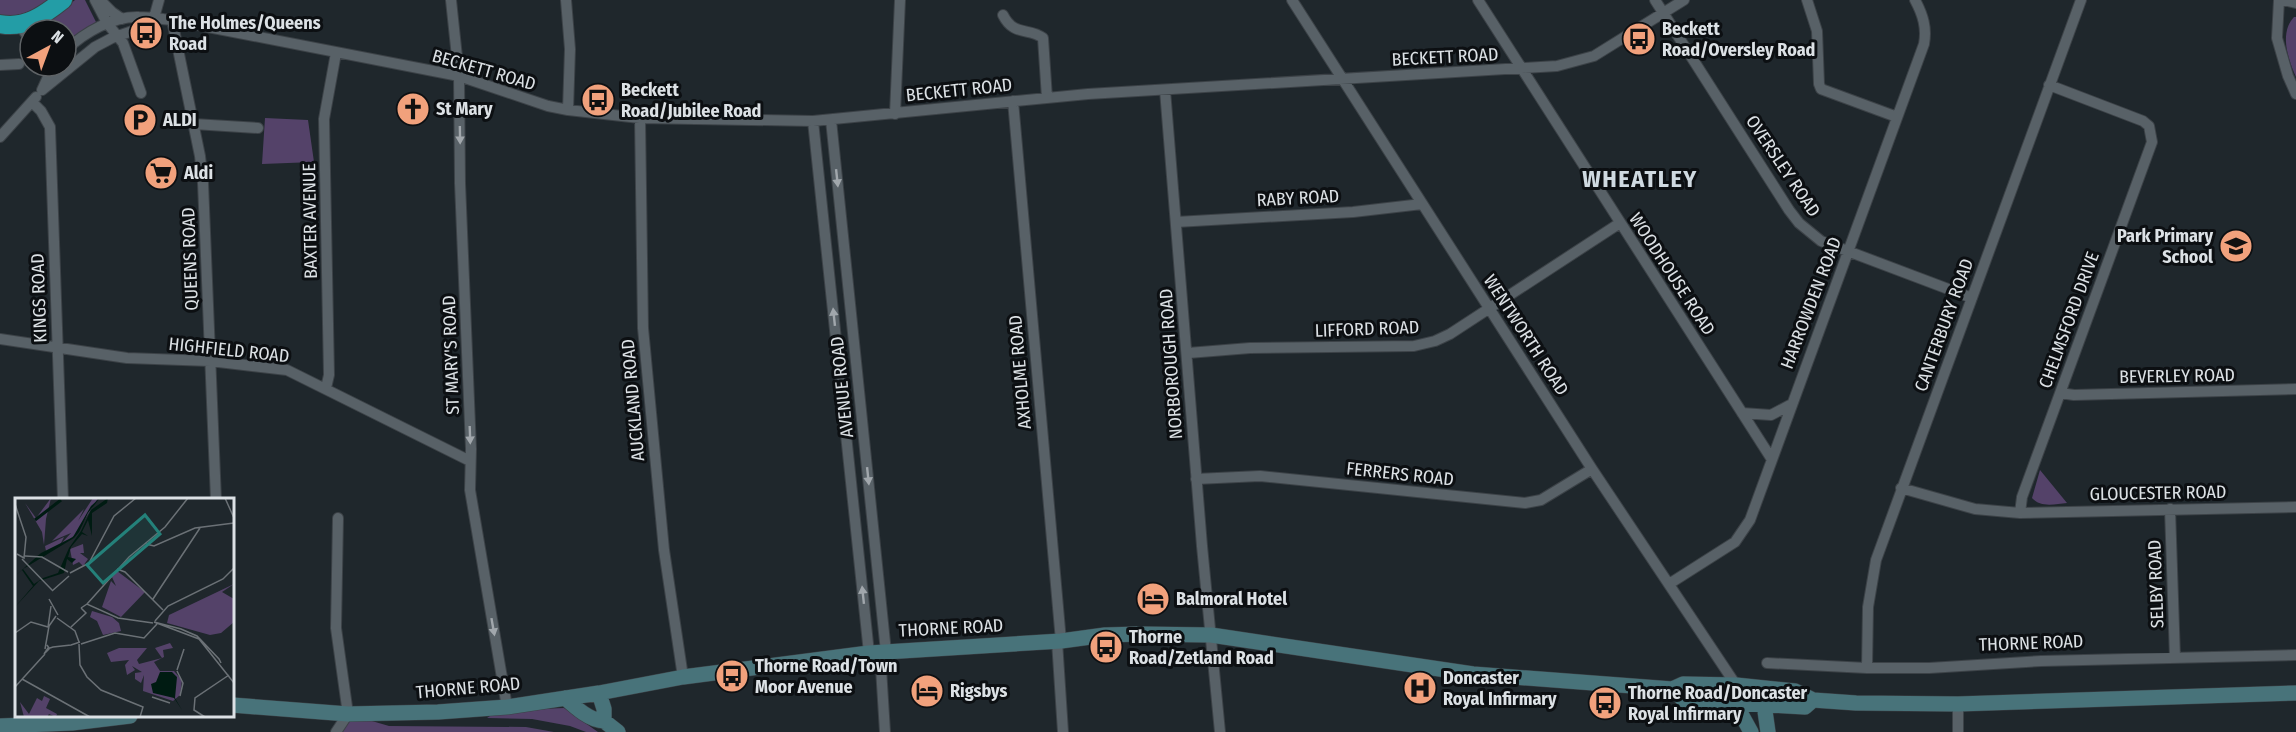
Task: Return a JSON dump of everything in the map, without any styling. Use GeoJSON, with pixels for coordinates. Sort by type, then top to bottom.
{"type":"FeatureCollection","features":[{"type":"Feature","properties":{"kind":"highway"},"geometry":{"type":"LineString","coordinates":[[37,18],[63,0]]}},
{"type":"Feature","properties":{"kind":"highway"},"geometry":{"type":"LineString","coordinates":[[0,24],[18,30]]}},
{"type":"Feature","properties":{"kind":"street"},"geometry":{"type":"LineString","coordinates":[[95,0],[104,24],[123,43],[141,93]]}},
{"type":"Feature","properties":{"kind":"street"},"geometry":{"type":"LineString","coordinates":[[100,0],[122,19]]}},
{"type":"Feature","properties":{"kind":"street"},"geometry":{"type":"LineString","coordinates":[[0,137],[42,90],[80,59],[115,37],[147,26],[154,18],[159,0]]}},
{"type":"Feature","properties":{"kind":"street","name":"ST MARY'S ROAD"},"geometry":{"type":"LineString","coordinates":[[451,0],[459,76],[460,183],[470,490],[507,707]]}},
{"type":"Feature","properties":{"kind":"street"},"geometry":{"type":"LineString","coordinates":[[566,0],[570,49],[568,110]]}},
{"type":"Feature","properties":{"kind":"street"},"geometry":{"type":"LineString","coordinates":[[895,114],[900,0]]}},
{"type":"Feature","properties":{"kind":"street","name":"WENTWORTH ROAD"},"geometry":{"type":"LineString","coordinates":[[1292,0],[1592,469],[1707,645],[1736,685]]}},
{"type":"Feature","properties":{"kind":"street","name":"WOODHOUSE ROAD"},"geometry":{"type":"LineString","coordinates":[[1478,0],[1771,458]]}},
{"type":"Feature","properties":{"kind":"street","name":"OVERSLEY ROAD"},"geometry":{"type":"LineString","coordinates":[[1655,0],[1799,223],[1821,241],[1848,253],[1972,298]]}},
{"type":"Feature","properties":{"kind":"street","name":"BECKETT ROAD"},"geometry":{"type":"LineString","coordinates":[[78,42],[104,24],[142,16],[459,76],[548,106],[568,110],[640,118],[813,122],[1047,98],[1557,66],[1594,56],[1684,0]]}},
{"type":"Feature","properties":{"kind":"street"},"geometry":{"type":"LineString","coordinates":[[1807,0],[1817,32],[1821,89],[1897,117]]}},
{"type":"Feature","properties":{"kind":"street","name":"HARROWDEN ROAD"},"geometry":{"type":"LineString","coordinates":[[1669,584],[1735,542],[1750,520],[1790,405],[1924,44],[1926,32],[1924,20],[1915,0]]}},
{"type":"Feature","properties":{"kind":"street","name":"CANTERBURY ROAD"},"geometry":{"type":"LineString","coordinates":[[1867,668],[1868,608],[1876,560],[2081,0]]}},
{"type":"Feature","properties":{"kind":"street"},"geometry":{"type":"LineString","coordinates":[[2279,0],[2277,38],[2296,94]]}},
{"type":"Feature","properties":{"kind":"street"},"geometry":{"type":"LineString","coordinates":[[2284,0],[2296,3]]}},
{"type":"Feature","properties":{"kind":"street"},"geometry":{"type":"LineString","coordinates":[[1003,15],[1011,26],[1018,30],[1039,34],[1043,38],[1047,98]]}},
{"type":"Feature","properties":{"kind":"street","name":"QUEENS ROAD"},"geometry":{"type":"LineString","coordinates":[[172,20],[194,124],[203,183],[216,498]]}},
{"type":"Feature","properties":{"kind":"street","name":"BAXTER AVENUE"},"geometry":{"type":"LineString","coordinates":[[326,388],[329,375],[324,119],[336,53]]}},
{"type":"Feature","properties":{"kind":"street"},"geometry":{"type":"LineString","coordinates":[[0,64],[18,64]]}},
{"type":"Feature","properties":{"kind":"street"},"geometry":{"type":"LineString","coordinates":[[42,90],[48,78]]}},
{"type":"Feature","properties":{"kind":"street","name":"CHELMSFORD DRIVE"},"geometry":{"type":"LineString","coordinates":[[2020,513],[2022,497],[2152,141],[2149,126],[2143,121],[2049,86]]}},
{"type":"Feature","properties":{"kind":"street","name":"NORBOROUGH ROAD"},"geometry":{"type":"LineString","coordinates":[[1165,90],[1188,353],[1196,479],[1220,732]]}},
{"type":"Feature","properties":{"kind":"street","name":"AXHOLME ROAD"},"geometry":{"type":"LineString","coordinates":[[1013,101],[1059,641],[1063,732]]}},
{"type":"Feature","properties":{"kind":"street","name":"KINGS ROAD"},"geometry":{"type":"LineString","coordinates":[[32,102],[41,111],[50,128],[63,498]]}},
{"type":"Feature","properties":{"kind":"street","name":"AUCKLAND ROAD"},"geometry":{"type":"LineString","coordinates":[[640,118],[643,328],[664,550],[683,677]]}},
{"type":"Feature","properties":{"kind":"street","name":"AVENUE ROAD"},"geometry":{"type":"LineString","coordinates":[[831,120],[878,652]]}},
{"type":"Feature","properties":{"kind":"street","name":"AVENUE ROAD"},"geometry":{"type":"LineString","coordinates":[[813,122],[878,652]]}},
{"type":"Feature","properties":{"kind":"street"},"geometry":{"type":"LineString","coordinates":[[194,124],[258,128]]}},
{"type":"Feature","properties":{"kind":"street","name":"RABY ROAD"},"geometry":{"type":"LineString","coordinates":[[1176,222],[1353,212],[1422,204]]}},
{"type":"Feature","properties":{"kind":"street","name":"LIFFORD ROAD"},"geometry":{"type":"LineString","coordinates":[[1188,353],[1250,348],[1424,345],[1450,333],[1620,223]]}},
{"type":"Feature","properties":{"kind":"street","name":"HIGHFIELD ROAD"},"geometry":{"type":"LineString","coordinates":[[0,339],[127,358],[210,362],[287,370],[470,461]]}},
{"type":"Feature","properties":{"kind":"street","name":"BEVERLEY ROAD"},"geometry":{"type":"LineString","coordinates":[[2060,393],[2074,395],[2296,389]]}},
{"type":"Feature","properties":{"kind":"street"},"geometry":{"type":"LineString","coordinates":[[1742,413],[1771,415],[1790,405]]}},
{"type":"Feature","properties":{"kind":"street","name":"FERRERS ROAD"},"geometry":{"type":"LineString","coordinates":[[1196,479],[1260,476],[1526,503],[1541,500],[1592,469]]}},
{"type":"Feature","properties":{"kind":"street"},"geometry":{"type":"LineString","coordinates":[[1901,488],[1975,508],[2020,513]]}},
{"type":"Feature","properties":{"kind":"street","name":"GLOUCESTER ROAD"},"geometry":{"type":"LineString","coordinates":[[2020,513],[2296,507]]}},
{"type":"Feature","properties":{"kind":"street","name":"SELBY ROAD"},"geometry":{"type":"LineString","coordinates":[[2170,509],[2175,658]]}},
{"type":"Feature","properties":{"kind":"street"},"geometry":{"type":"LineString","coordinates":[[336,732],[348,714],[336,628],[338,518]]}},
{"type":"Feature","properties":{"kind":"street","name":"THORNE ROAD"},"geometry":{"type":"LineString","coordinates":[[234,705],[348,714],[438,712],[507,707],[683,677],[878,652],[1059,641],[1105,635],[1211,635],[1473,674],[1672,689],[1683,684],[1736,685],[1795,691],[1813,700],[1856,703],[1958,704],[2296,693]]}},
{"type":"Feature","properties":{"kind":"street"},"geometry":{"type":"LineString","coordinates":[[878,652],[885,732]]}},
{"type":"Feature","properties":{"kind":"street","name":"THORNE ROAD"},"geometry":{"type":"LineString","coordinates":[[1767,663],[1867,668],[1929,668],[2041,661],[2296,655]]}},
{"type":"Feature","properties":{"kind":"street"},"geometry":{"type":"LineString","coordinates":[[1736,685],[1736,703],[1751,732]]}},
{"type":"Feature","properties":{"kind":"street"},"geometry":{"type":"LineString","coordinates":[[1736,685],[1764,705],[1768,732]]}},
{"type":"Feature","properties":{"kind":"street","name":"THORNE ROAD"},"geometry":{"type":"LineString","coordinates":[[1672,689],[1684,700],[1805,707],[1813,700]]}},
{"type":"Feature","properties":{"kind":"street"},"geometry":{"type":"LineString","coordinates":[[599,693],[604,721]]}},
{"type":"Feature","properties":{"kind":"street"},"geometry":{"type":"LineString","coordinates":[[565,698],[594,719],[604,721],[618,732]]}},
{"type":"Feature","properties":{"kind":"street"},"geometry":{"type":"LineString","coordinates":[[1958,704],[1958,732]]}},
{"type":"Feature","properties":{"kind":"street"},"geometry":{"type":"LineString","coordinates":[[0,726],[72,723],[122,717]]}},
{"type":"Feature","properties":{"kind":"shaded area"},"geometry":{"type":"Polygon","coordinates":[[[0,0],[48,0],[25,13],[7,16],[0,15],[0,0]]]}},
{"type":"Feature","properties":{"kind":"shaded area"},"geometry":{"type":"Polygon","coordinates":[[[75,0],[85,0],[96,22],[78,34],[78,18],[49,18],[75,0]]]}},
{"type":"Feature","properties":{"kind":"shaded area"},"geometry":{"type":"Polygon","coordinates":[[[2296,17],[2296,77],[2286,46],[2289,23],[2296,17]]]}},
{"type":"Feature","properties":{"kind":"shaded area"},"geometry":{"type":"Polygon","coordinates":[[[265,118],[308,120],[314,162],[262,164],[265,118]]]}},
{"type":"Feature","properties":{"kind":"shaded area"},"geometry":{"type":"Polygon","coordinates":[[[2040,470],[2067,503],[2044,504],[2032,498],[2040,470]]]}},
{"type":"Feature","properties":{"kind":"shaded area"},"geometry":{"type":"Polygon","coordinates":[[[564,708],[598,732],[586,732],[570,726],[532,719],[487,718],[538,709],[564,708]]]}},
{"type":"Feature","properties":{"kind":"shaded area"},"geometry":{"type":"Polygon","coordinates":[[[348,714],[389,726],[526,727],[554,732],[336,732],[348,714]]]}},
{"type":"Feature","properties":{"kind":"place","name":"The Holmes/Queens Road"},"geometry":{"type":"Point","coordinates":[146,33]}},
{"type":"Feature","properties":{"kind":"place","name":"Beckett Road/Oversley Road"},"geometry":{"type":"Point","coordinates":[1639,39]}},
{"type":"Feature","properties":{"kind":"place","name":"Beckett Road/Jubilee Road"},"geometry":{"type":"Point","coordinates":[598,100]}},
{"type":"Feature","properties":{"kind":"place","name":"St Mary"},"geometry":{"type":"Point","coordinates":[413,109]}},
{"type":"Feature","properties":{"kind":"place","name":"ALDI"},"geometry":{"type":"Point","coordinates":[140,120]}},
{"type":"Feature","properties":{"kind":"place","name":"Aldi"},"geometry":{"type":"Point","coordinates":[161,173]}},
{"type":"Feature","properties":{"kind":"place","name":"Park Primary School"},"geometry":{"type":"Point","coordinates":[2236,246]}},
{"type":"Feature","properties":{"kind":"place","name":"Balmoral Hotel"},"geometry":{"type":"Point","coordinates":[1153,599]}},
{"type":"Feature","properties":{"kind":"place","name":"Thorne Road/Zetland Road"},"geometry":{"type":"Point","coordinates":[1106,647]}},
{"type":"Feature","properties":{"kind":"place","name":"Thorne Road/Town Moor Avenue"},"geometry":{"type":"Point","coordinates":[732,676]}},
{"type":"Feature","properties":{"kind":"place","name":"Doncaster Royal Infirmary"},"geometry":{"type":"Point","coordinates":[1420,688]}},
{"type":"Feature","properties":{"kind":"place","name":"Rigsbys"},"geometry":{"type":"Point","coordinates":[927,691]}},
{"type":"Feature","properties":{"kind":"place","name":"Thorne Road/Doncaster Royal Infirmary"},"geometry":{"type":"Point","coordinates":[1605,703]}},
{"type":"Feature","properties":{"kind":"district","name":"WHEATLEY"},"geometry":{"type":"Point","coordinates":[1640,179]}}]}
